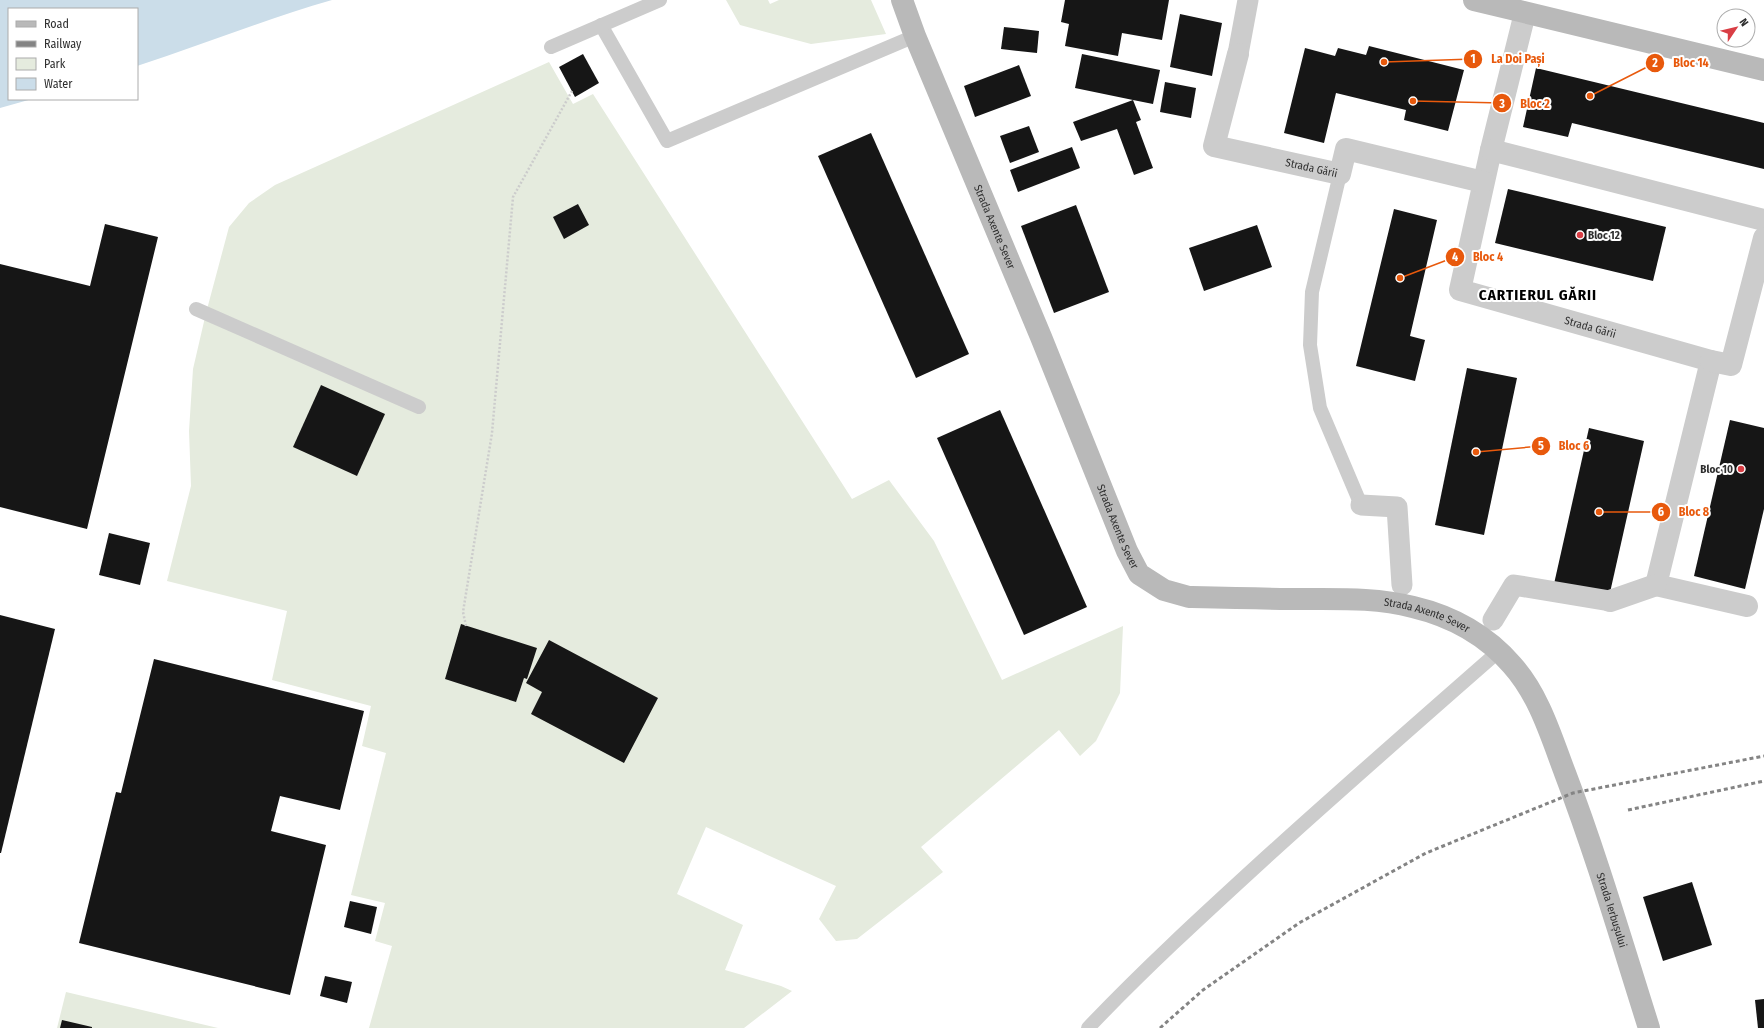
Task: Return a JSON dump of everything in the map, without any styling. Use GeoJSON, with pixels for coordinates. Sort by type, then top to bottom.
{"type":"FeatureCollection","features":[{"type":"Feature","properties":{"kind":"main road","name":"Strada Axente Sever"},"geometry":{"type":"LineString","coordinates":[[902,0],[915,36],[1041,337],[1127,551],[1139,574],[1164,590],[1190,597],[1373,599],[1413,607],[1446,618],[1482,636],[1514,666],[1532,691],[1573,793]]}},
{"type":"Feature","properties":{"kind":"main road"},"geometry":{"type":"LineString","coordinates":[[1474,0],[1764,70]]}},
{"type":"Feature","properties":{"kind":"main road","name":"Strada Ierbușului"},"geometry":{"type":"LineString","coordinates":[[1573,793],[1583,819],[1649,1028]]}},
{"type":"Feature","properties":{"kind":"street"},"geometry":{"type":"LineString","coordinates":[[1238,54],[1248,0]]}},
{"type":"Feature","properties":{"kind":"street","name":"Strada Gării"},"geometry":{"type":"LineString","coordinates":[[1525,13],[1483,182],[1460,290],[1711,361],[1731,365],[1764,238]]}},
{"type":"Feature","properties":{"kind":"street","name":"Strada Gării"},"geometry":{"type":"LineString","coordinates":[[1238,54],[1214,146],[1340,174],[1346,149],[1483,182]]}},
{"type":"Feature","properties":{"kind":"street"},"geometry":{"type":"LineString","coordinates":[[1491,150],[1764,220]]}},
{"type":"Feature","properties":{"kind":"street"},"geometry":{"type":"LineString","coordinates":[[1656,585],[1711,361]]}},
{"type":"Feature","properties":{"kind":"street"},"geometry":{"type":"LineString","coordinates":[[1361,505],[1397,507],[1402,585]]}},
{"type":"Feature","properties":{"kind":"street"},"geometry":{"type":"LineString","coordinates":[[1493,620],[1514,585],[1610,601],[1656,585],[1747,606]]}},
{"type":"Feature","properties":{"kind":"lane"},"geometry":{"type":"LineString","coordinates":[[551,47],[660,0]]}},
{"type":"Feature","properties":{"kind":"lane"},"geometry":{"type":"LineString","coordinates":[[601,25],[667,140],[915,36]]}},
{"type":"Feature","properties":{"kind":"lane"},"geometry":{"type":"LineString","coordinates":[[1340,174],[1312,292],[1310,344],[1320,408],[1361,505]]}},
{"type":"Feature","properties":{"kind":"lane"},"geometry":{"type":"LineString","coordinates":[[196,309],[420,407]]}},
{"type":"Feature","properties":{"kind":"lane"},"geometry":{"type":"LineString","coordinates":[[1088,1028],[1122,992],[1182,934],[1350,781],[1499,651]]}},
{"type":"Feature","properties":{"kind":"path"},"geometry":{"type":"LineString","coordinates":[[466,626],[463,612],[492,433],[513,197],[572,91]]}},
{"type":"Feature","properties":{"kind":"green space"},"geometry":{"type":"Polygon","coordinates":[[[726,0],[768,0],[770,4],[779,0],[871,0],[886,34],[811,44],[740,25],[726,0]]]}},
{"type":"Feature","properties":{"kind":"green space"},"geometry":{"type":"Polygon","coordinates":[[[549,62],[573,104],[593,94],[852,499],[889,480],[934,541],[1002,680],[1123,626],[1120,693],[1096,741],[1080,756],[1059,730],[921,847],[943,872],[857,939],[836,941],[819,919],[836,886],[706,827],[677,894],[743,925],[725,970],[781,986],[792,991],[744,1028],[369,1028],[392,946],[375,941],[385,903],[351,895],[386,753],[362,746],[371,706],[272,680],[287,611],[167,581],[191,486],[189,431],[193,369],[229,227],[249,203],[275,185],[549,62]]]}},
{"type":"Feature","properties":{"kind":"green space"},"geometry":{"type":"Polygon","coordinates":[[[66,992],[218,1028],[57,1028],[66,992]]]}},
{"type":"Feature","properties":{"kind":"water"},"geometry":{"type":"Polygon","coordinates":[[[0,0],[332,0],[283,15],[138,66],[138,8],[8,8],[8,100],[28,100],[0,108],[0,0]]]}},
{"type":"Feature","properties":{"kind":"building"},"geometry":{"type":"Polygon","coordinates":[[[1065,0],[1169,0],[1162,40],[1122,33],[1118,56],[1065,46],[1069,24],[1061,22],[1065,0]]]}},
{"type":"Feature","properties":{"kind":"building"},"geometry":{"type":"Polygon","coordinates":[[[1180,14],[1222,23],[1212,76],[1170,67],[1180,14]]]}},
{"type":"Feature","properties":{"kind":"building"},"geometry":{"type":"Polygon","coordinates":[[[1004,27],[1039,31],[1037,53],[1001,49],[1004,27]]]}},
{"type":"Feature","properties":{"kind":"building"},"geometry":{"type":"Polygon","coordinates":[[[1369,46],[1464,70],[1448,131],[1404,120],[1406,110],[1336,93],[1324,143],[1284,133],[1305,48],[1335,56],[1338,48],[1366,55],[1369,46]]]}},
{"type":"Feature","properties":{"kind":"building"},"geometry":{"type":"Polygon","coordinates":[[[583,54],[599,83],[575,97],[559,67],[583,54]]]}},
{"type":"Feature","properties":{"kind":"building"},"geometry":{"type":"Polygon","coordinates":[[[1082,54],[1160,70],[1153,104],[1075,88],[1082,54]]]}},
{"type":"Feature","properties":{"kind":"building"},"geometry":{"type":"Polygon","coordinates":[[[1019,65],[1031,96],[975,117],[964,86],[1019,65]]]}},
{"type":"Feature","properties":{"kind":"building"},"geometry":{"type":"Polygon","coordinates":[[[1536,68],[1764,123],[1764,169],[1572,123],[1568,137],[1523,127],[1536,68]]]}},
{"type":"Feature","properties":{"kind":"building"},"geometry":{"type":"Polygon","coordinates":[[[1165,82],[1196,88],[1191,118],[1160,112],[1165,82]]]}},
{"type":"Feature","properties":{"kind":"building"},"geometry":{"type":"Polygon","coordinates":[[[1133,100],[1141,120],[1136,122],[1153,168],[1134,175],[1117,129],[1081,141],[1073,122],[1133,100]]]}},
{"type":"Feature","properties":{"kind":"building"},"geometry":{"type":"Polygon","coordinates":[[[1029,126],[1039,152],[1010,163],[1000,136],[1029,126]]]}},
{"type":"Feature","properties":{"kind":"building"},"geometry":{"type":"Polygon","coordinates":[[[871,133],[969,354],[916,378],[818,156],[871,133]]]}},
{"type":"Feature","properties":{"kind":"building"},"geometry":{"type":"Polygon","coordinates":[[[1072,147],[1080,168],[1018,192],[1010,170],[1072,147]]]}},
{"type":"Feature","properties":{"kind":"building","name":"Bloc 12"},"geometry":{"type":"Polygon","coordinates":[[[1508,189],[1666,227],[1653,281],[1495,243],[1508,189]]]}},
{"type":"Feature","properties":{"kind":"building"},"geometry":{"type":"Polygon","coordinates":[[[578,204],[589,225],[564,239],[553,217],[578,204]]]}},
{"type":"Feature","properties":{"kind":"building"},"geometry":{"type":"Polygon","coordinates":[[[1076,205],[1109,292],[1054,313],[1021,226],[1076,205]]]}},
{"type":"Feature","properties":{"kind":"building"},"geometry":{"type":"Polygon","coordinates":[[[1394,209],[1437,220],[1410,336],[1425,340],[1415,381],[1356,366],[1394,209]]]}},
{"type":"Feature","properties":{"kind":"building"},"geometry":{"type":"Polygon","coordinates":[[[105,224],[158,237],[87,529],[0,507],[0,264],[90,286],[105,224]]]}},
{"type":"Feature","properties":{"kind":"building"},"geometry":{"type":"Polygon","coordinates":[[[1257,225],[1272,267],[1204,291],[1189,248],[1257,225]]]}},
{"type":"Feature","properties":{"kind":"building"},"geometry":{"type":"Polygon","coordinates":[[[1467,368],[1517,378],[1484,535],[1435,525],[1467,368]]]}},
{"type":"Feature","properties":{"kind":"building"},"geometry":{"type":"Polygon","coordinates":[[[321,385],[385,414],[357,476],[293,447],[321,385]]]}},
{"type":"Feature","properties":{"kind":"building"},"geometry":{"type":"Polygon","coordinates":[[[1000,410],[1087,607],[1024,635],[937,438],[1000,410]]]}},
{"type":"Feature","properties":{"kind":"building","name":"Bloc 10"},"geometry":{"type":"Polygon","coordinates":[[[1730,420],[1764,428],[1764,509],[1745,589],[1694,576],[1730,420]]]}},
{"type":"Feature","properties":{"kind":"building"},"geometry":{"type":"Polygon","coordinates":[[[1589,428],[1644,441],[1609,597],[1554,584],[1589,428]]]}},
{"type":"Feature","properties":{"kind":"building"},"geometry":{"type":"Polygon","coordinates":[[[109,533],[150,543],[140,585],[99,575],[109,533]]]}},
{"type":"Feature","properties":{"kind":"building"},"geometry":{"type":"Polygon","coordinates":[[[0,615],[55,629],[1,853],[0,853],[0,615]]]}},
{"type":"Feature","properties":{"kind":"building"},"geometry":{"type":"Polygon","coordinates":[[[461,624],[537,648],[527,679],[524,678],[516,702],[445,679],[461,624]]]}},
{"type":"Feature","properties":{"kind":"building"},"geometry":{"type":"Polygon","coordinates":[[[549,640],[658,698],[624,763],[531,714],[542,692],[526,683],[549,640]]]}},
{"type":"Feature","properties":{"kind":"building"},"geometry":{"type":"Polygon","coordinates":[[[154,659],[364,711],[340,810],[280,796],[271,831],[326,845],[290,995],[79,943],[116,792],[121,793],[154,659]]]}},
{"type":"Feature","properties":{"kind":"building"},"geometry":{"type":"Polygon","coordinates":[[[1692,882],[1712,945],[1663,961],[1643,897],[1692,882]]]}},
{"type":"Feature","properties":{"kind":"building"},"geometry":{"type":"Polygon","coordinates":[[[350,901],[377,907],[371,934],[344,927],[350,901]]]}},
{"type":"Feature","properties":{"kind":"building"},"geometry":{"type":"Polygon","coordinates":[[[325,976],[352,982],[347,1003],[320,996],[325,976]]]}},
{"type":"Feature","properties":{"kind":"building"},"geometry":{"type":"Polygon","coordinates":[[[1764,999],[1764,1028],[1758,1028],[1755,1000],[1764,999]]]}},
{"type":"Feature","properties":{"kind":"building"},"geometry":{"type":"Polygon","coordinates":[[[62,1020],[92,1027],[92,1028],[60,1028],[62,1020]]]}},
{"type":"Feature","properties":{"kind":"railway"},"geometry":{"type":"LineString","coordinates":[[1160,1028],[1203,990],[1299,923],[1426,853],[1573,793],[1764,756]]}},
{"type":"Feature","properties":{"kind":"railway"},"geometry":{"type":"LineString","coordinates":[[1628,810],[1764,781]]}},
{"type":"Feature","properties":{"kind":"place","name":"La Doi Pași"},"geometry":{"type":"Point","coordinates":[1384,62]}},
{"type":"Feature","properties":{"kind":"place","name":"Bloc 14"},"geometry":{"type":"Point","coordinates":[1590,96]}},
{"type":"Feature","properties":{"kind":"place","name":"Bloc 2"},"geometry":{"type":"Point","coordinates":[1413,101]}},
{"type":"Feature","properties":{"kind":"place","name":"Bloc 12"},"geometry":{"type":"Point","coordinates":[1580,235]}},
{"type":"Feature","properties":{"kind":"place","name":"Bloc 4"},"geometry":{"type":"Point","coordinates":[1400,278]}},
{"type":"Feature","properties":{"kind":"place","name":"Bloc 6"},"geometry":{"type":"Point","coordinates":[1476,452]}},
{"type":"Feature","properties":{"kind":"place","name":"Bloc 10"},"geometry":{"type":"Point","coordinates":[1741,469]}},
{"type":"Feature","properties":{"kind":"place","name":"Bloc 8"},"geometry":{"type":"Point","coordinates":[1599,512]}},
{"type":"Feature","properties":{"kind":"district","name":"CARTIERUL GĂRII"},"geometry":{"type":"Point","coordinates":[1538,295]}}]}
